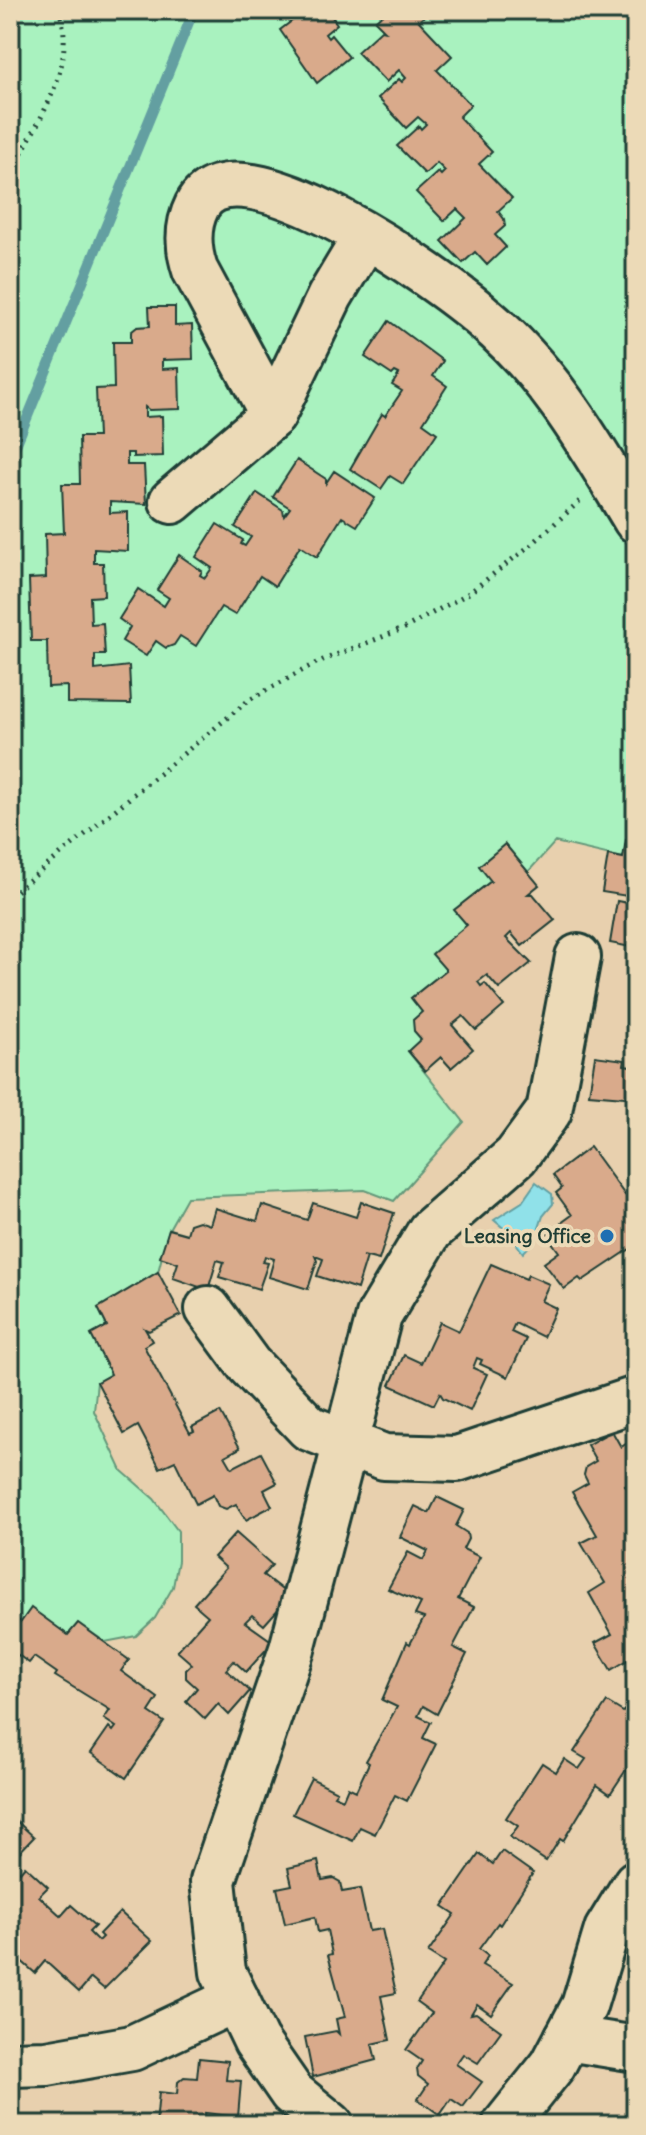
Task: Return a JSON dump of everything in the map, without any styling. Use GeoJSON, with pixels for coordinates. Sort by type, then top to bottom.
{"type":"FeatureCollection","features":[{"type":"Feature","properties":{"kind":"street"},"geometry":{"type":"LineString","coordinates":[[273,415],[195,270],[190,242],[191,220],[198,202],[210,190],[228,184],[258,185],[366,236],[426,272],[486,319],[557,392],[628,508]]}},
{"type":"Feature","properties":{"kind":"street"},"geometry":{"type":"LineString","coordinates":[[172,501],[273,415],[330,296],[366,236]]}},
{"type":"Feature","properties":{"kind":"street"},"geometry":{"type":"LineString","coordinates":[[323,2122],[292,2093],[256,2041],[223,1972],[213,1881],[292,1649],[379,1316],[430,1231],[516,1156],[549,1111],[578,957]]}},
{"type":"Feature","properties":{"kind":"street"},"geometry":{"type":"LineString","coordinates":[[208,1309],[249,1365],[309,1428],[384,1457],[457,1459],[636,1399]]}},
{"type":"Feature","properties":{"kind":"street"},"geometry":{"type":"LineString","coordinates":[[505,2125],[553,2065],[584,2006],[607,1930],[636,1883]]}},
{"type":"Feature","properties":{"kind":"street"},"geometry":{"type":"LineString","coordinates":[[10,2064],[47,2063],[132,2048],[236,1999]]}},
{"type":"Feature","properties":{"kind":"street"},"geometry":{"type":"LineString","coordinates":[[567,2038],[636,2049]]}},
{"type":"Feature","properties":{"kind":"path"},"geometry":{"type":"LineString","coordinates":[[10,174],[64,65],[67,31],[59,10]]}},
{"type":"Feature","properties":{"kind":"path"},"geometry":{"type":"LineString","coordinates":[[10,896],[249,700],[318,662],[405,628],[469,593],[531,545],[589,493],[628,508]]}},
{"type":"Feature","properties":{"kind":"green space"},"geometry":{"type":"Polygon","coordinates":[[[10,10],[636,10],[636,841],[623,858],[555,842],[528,872],[505,845],[479,866],[491,881],[455,910],[467,925],[433,953],[446,970],[411,998],[422,1012],[421,1039],[408,1051],[464,1122],[394,1201],[365,1190],[187,1197],[169,1229],[158,1272],[98,1308],[107,1326],[91,1335],[111,1374],[97,1382],[94,1411],[122,1471],[154,1499],[178,1531],[178,1561],[173,1587],[155,1618],[136,1636],[105,1642],[78,1623],[68,1635],[31,1609],[21,1622],[10,1617],[10,10]]]}},
{"type":"Feature","properties":{"kind":"water"},"geometry":{"type":"Polygon","coordinates":[[[536,1182],[552,1194],[553,1204],[543,1216],[535,1240],[523,1253],[508,1232],[494,1220],[522,1202],[536,1182]]]}},
{"type":"Feature","properties":{"kind":"building"},"geometry":{"type":"Polygon","coordinates":[[[285,10],[340,10],[332,17],[337,24],[325,34],[328,38],[331,35],[349,57],[317,83],[280,30],[293,20],[285,10]]]}},
{"type":"Feature","properties":{"kind":"building"},"geometry":{"type":"Polygon","coordinates":[[[387,10],[431,10],[419,21],[452,56],[437,70],[471,105],[459,117],[492,152],[479,164],[512,198],[498,211],[505,226],[495,235],[506,247],[487,265],[475,252],[463,263],[442,241],[466,218],[457,209],[444,221],[416,192],[438,172],[441,175],[445,171],[437,163],[425,174],[397,146],[419,126],[421,129],[426,124],[418,117],[406,128],[378,98],[399,79],[402,82],[406,78],[399,70],[386,82],[357,52],[381,30],[385,31],[375,21],[387,10]]]}},
{"type":"Feature","properties":{"kind":"building"},"geometry":{"type":"Polygon","coordinates":[[[149,307],[175,307],[175,326],[192,325],[193,359],[162,360],[162,369],[179,368],[180,409],[149,410],[145,407],[145,417],[162,416],[163,456],[133,457],[133,453],[127,453],[127,465],[144,465],[146,504],[110,502],[110,513],[128,512],[128,551],[94,549],[94,563],[103,563],[104,596],[90,597],[91,624],[103,623],[105,655],[95,655],[95,670],[129,666],[131,704],[67,703],[67,686],[48,687],[47,641],[31,641],[29,579],[46,578],[45,534],[64,533],[62,484],[80,484],[79,437],[98,437],[96,389],[114,388],[113,342],[131,342],[131,332],[137,327],[150,326],[149,307]]]}},
{"type":"Feature","properties":{"kind":"building"},"geometry":{"type":"Polygon","coordinates":[[[389,321],[443,361],[433,376],[447,386],[423,423],[437,433],[403,484],[390,476],[381,489],[350,469],[382,414],[385,416],[402,391],[392,385],[399,374],[395,372],[392,375],[365,357],[389,321]]]}},
{"type":"Feature","properties":{"kind":"building"},"geometry":{"type":"Polygon","coordinates":[[[297,460],[326,479],[326,483],[334,471],[375,498],[357,526],[342,517],[317,557],[300,546],[275,586],[260,576],[235,615],[221,607],[196,646],[180,636],[174,645],[166,648],[156,641],[146,656],[122,641],[130,627],[119,619],[138,589],[164,606],[169,598],[157,590],[179,555],[202,571],[200,575],[205,578],[212,568],[196,557],[217,524],[243,540],[241,544],[245,546],[251,537],[235,527],[257,493],[283,510],[284,516],[290,508],[273,497],[297,460]]]}},
{"type":"Feature","properties":{"kind":"building"},"geometry":{"type":"Polygon","coordinates":[[[626,840],[636,841],[636,948],[610,943],[617,901],[633,904],[634,897],[602,892],[608,855],[623,858],[626,840]]]}},
{"type":"Feature","properties":{"kind":"building"},"geometry":{"type":"Polygon","coordinates":[[[505,844],[539,885],[528,894],[533,894],[555,920],[522,946],[511,933],[506,938],[531,963],[499,989],[487,975],[478,982],[481,986],[485,983],[504,1006],[476,1030],[463,1016],[452,1025],[473,1049],[451,1068],[441,1057],[425,1071],[408,1051],[421,1039],[414,1031],[413,1020],[422,1012],[411,998],[446,970],[432,954],[467,925],[454,910],[491,881],[479,866],[505,844]]]}},
{"type":"Feature","properties":{"kind":"building"},"geometry":{"type":"Polygon","coordinates":[[[633,1052],[636,1098],[589,1094],[595,1056],[625,1060],[624,1065],[631,1066],[633,1052]]]}},
{"type":"Feature","properties":{"kind":"building"},"geometry":{"type":"Polygon","coordinates":[[[590,1147],[625,1195],[636,1187],[636,1245],[582,1281],[579,1278],[564,1289],[544,1263],[559,1252],[546,1234],[572,1215],[556,1193],[562,1188],[553,1175],[590,1147]]]}},
{"type":"Feature","properties":{"kind":"building"},"geometry":{"type":"Polygon","coordinates":[[[361,1202],[394,1213],[379,1260],[367,1257],[357,1289],[317,1276],[323,1259],[315,1256],[317,1261],[308,1289],[269,1277],[274,1259],[265,1256],[263,1262],[268,1263],[259,1289],[219,1277],[224,1262],[217,1260],[208,1290],[173,1278],[178,1263],[160,1257],[169,1229],[187,1234],[190,1224],[199,1221],[210,1225],[215,1208],[257,1221],[262,1205],[307,1220],[313,1203],[356,1217],[361,1202]]]}},
{"type":"Feature","properties":{"kind":"building"},"geometry":{"type":"Polygon","coordinates":[[[491,1264],[526,1279],[528,1275],[549,1284],[541,1301],[556,1308],[543,1337],[515,1323],[511,1332],[526,1339],[508,1377],[480,1364],[482,1360],[477,1358],[473,1368],[487,1374],[470,1411],[443,1398],[440,1393],[434,1405],[390,1385],[404,1355],[421,1363],[440,1322],[459,1331],[491,1264]]]}},
{"type":"Feature","properties":{"kind":"building"},"geometry":{"type":"Polygon","coordinates":[[[158,1272],[181,1315],[149,1331],[145,1329],[152,1341],[144,1346],[190,1433],[194,1431],[192,1427],[220,1412],[240,1448],[225,1456],[232,1468],[261,1453],[277,1483],[264,1490],[272,1506],[246,1520],[236,1504],[226,1509],[218,1506],[213,1495],[196,1504],[175,1461],[160,1468],[138,1426],[124,1434],[97,1382],[111,1374],[91,1335],[107,1326],[98,1308],[158,1272]]]}},
{"type":"Feature","properties":{"kind":"building"},"geometry":{"type":"Polygon","coordinates":[[[612,1431],[621,1447],[634,1439],[636,1442],[636,1478],[625,1485],[629,1491],[636,1487],[636,1531],[630,1535],[636,1544],[636,1655],[611,1670],[595,1643],[612,1634],[589,1593],[605,1583],[581,1543],[597,1535],[572,1492],[588,1483],[584,1475],[586,1467],[596,1461],[587,1445],[612,1431]]]}},
{"type":"Feature","properties":{"kind":"building"},"geometry":{"type":"Polygon","coordinates":[[[437,1497],[464,1510],[456,1526],[467,1533],[468,1539],[463,1549],[480,1557],[458,1599],[474,1607],[453,1647],[467,1654],[437,1714],[423,1706],[418,1716],[431,1722],[423,1738],[436,1744],[407,1801],[395,1795],[375,1834],[360,1827],[353,1841],[293,1814],[311,1778],[337,1791],[334,1795],[343,1799],[348,1787],[356,1791],[369,1763],[366,1761],[397,1707],[382,1700],[407,1642],[410,1644],[424,1618],[415,1615],[421,1603],[388,1589],[408,1552],[423,1560],[428,1551],[400,1537],[415,1506],[429,1513],[437,1497]]]}},
{"type":"Feature","properties":{"kind":"building"},"geometry":{"type":"Polygon","coordinates":[[[236,1533],[272,1565],[263,1575],[290,1596],[264,1625],[252,1615],[245,1622],[273,1642],[246,1672],[234,1661],[226,1670],[250,1691],[229,1715],[218,1704],[205,1719],[186,1701],[197,1688],[186,1678],[186,1670],[192,1664],[177,1651],[208,1616],[194,1604],[226,1568],[214,1557],[236,1533]]]}},
{"type":"Feature","properties":{"kind":"building"},"geometry":{"type":"Polygon","coordinates":[[[31,1608],[68,1635],[78,1623],[129,1660],[121,1671],[158,1698],[149,1712],[164,1722],[126,1778],[91,1753],[109,1727],[113,1731],[116,1727],[104,1719],[110,1710],[55,1676],[57,1673],[34,1657],[29,1663],[18,1655],[10,1667],[10,1617],[21,1622],[31,1608]]]}},
{"type":"Feature","properties":{"kind":"building"},"geometry":{"type":"Polygon","coordinates":[[[636,1692],[636,1763],[629,1773],[626,1770],[610,1794],[597,1785],[563,1841],[560,1839],[546,1861],[510,1837],[518,1826],[506,1818],[542,1763],[556,1772],[564,1759],[579,1769],[586,1759],[574,1752],[607,1702],[623,1712],[636,1692]]]}},
{"type":"Feature","properties":{"kind":"building"},"geometry":{"type":"Polygon","coordinates":[[[10,1815],[34,1837],[14,1858],[10,1858],[10,1815]]]}},
{"type":"Feature","properties":{"kind":"building"},"geometry":{"type":"Polygon","coordinates":[[[502,1851],[533,1873],[500,1925],[498,1923],[479,1949],[488,1956],[482,1965],[513,1983],[491,2014],[477,2004],[471,2014],[476,2013],[501,2031],[478,2063],[463,2054],[456,2064],[482,2082],[463,2107],[451,2099],[440,2115],[418,2099],[428,2084],[418,2076],[417,2069],[422,2061],[406,2050],[432,2013],[417,2002],[444,1963],[428,1953],[455,1914],[443,1906],[479,1854],[493,1864],[502,1851]]]}},
{"type":"Feature","properties":{"kind":"building"},"geometry":{"type":"Polygon","coordinates":[[[318,1861],[322,1880],[333,1878],[340,1882],[342,1892],[360,1889],[369,1931],[382,1929],[396,1993],[381,1996],[390,2040],[372,2044],[376,2060],[313,2077],[305,2037],[336,2031],[339,2034],[336,2019],[345,2017],[328,1955],[332,1954],[327,1930],[318,1932],[315,1917],[285,1924],[277,1888],[292,1885],[288,1868],[318,1861]]]}},
{"type":"Feature","properties":{"kind":"building"},"geometry":{"type":"Polygon","coordinates":[[[10,1864],[20,1872],[25,1866],[48,1887],[39,1896],[61,1916],[71,1905],[95,1926],[89,1932],[98,1941],[102,1937],[99,1934],[120,1912],[152,1941],[104,1989],[91,1978],[79,1992],[45,1961],[35,1973],[10,1951],[10,1864]]]}},
{"type":"Feature","properties":{"kind":"building"},"geometry":{"type":"Polygon","coordinates":[[[199,2058],[228,2061],[226,2080],[241,2081],[238,2117],[205,2113],[205,2121],[222,2125],[156,2125],[159,2092],[177,2094],[178,2082],[184,2077],[197,2078],[199,2058]]]}},
{"type":"Feature","properties":{"kind":"waterway"},"geometry":{"type":"LineString","coordinates":[[10,460],[194,10]]}},
{"type":"Feature","properties":{"kind":"place","name":"Leasing Office"},"geometry":{"type":"Point","coordinates":[607,1236]}}]}
